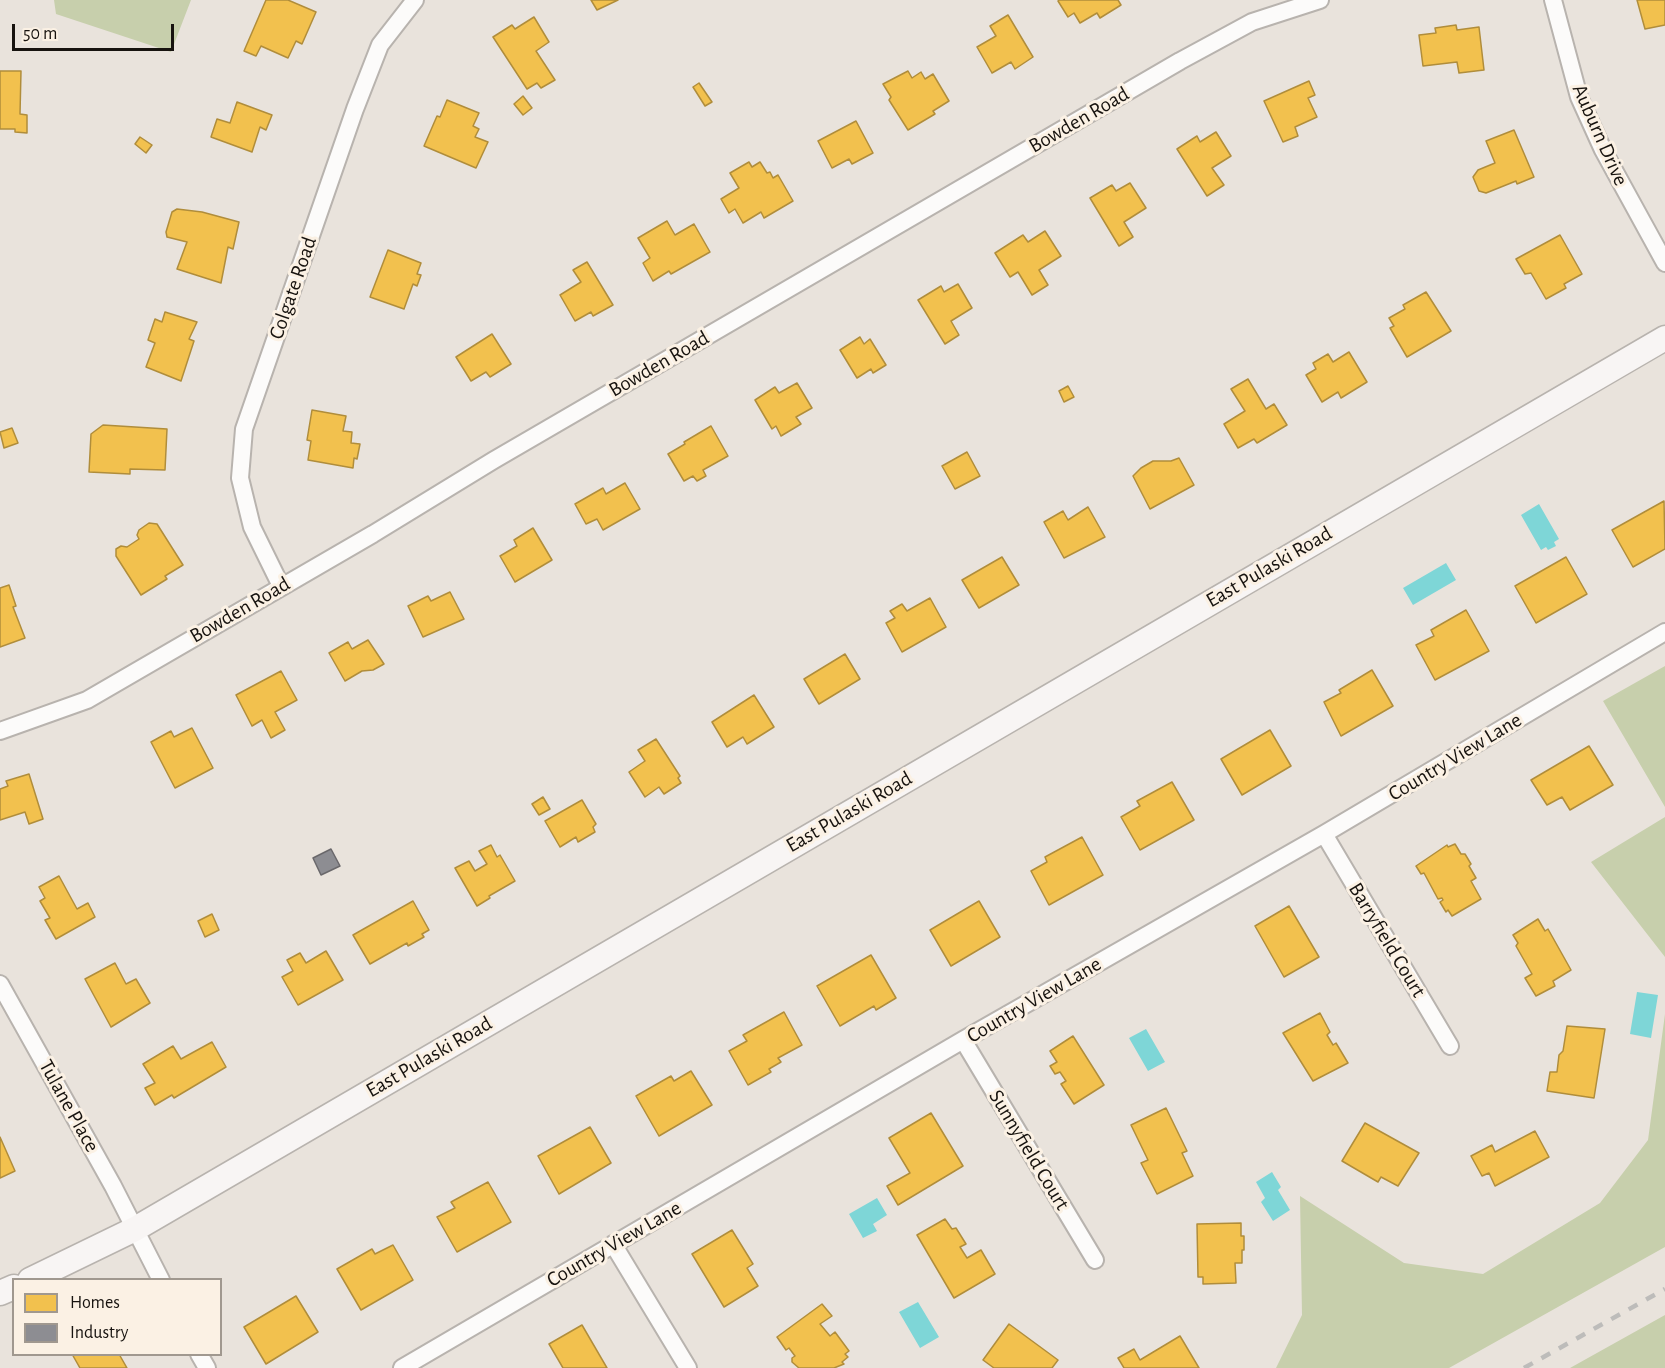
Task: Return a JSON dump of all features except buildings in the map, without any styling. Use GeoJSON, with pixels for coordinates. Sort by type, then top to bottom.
{"type":"FeatureCollection","features":[{"type":"Feature","properties":{"kind":"main road","name":"East Pulaski Road"},"geometry":{"type":"LineString","coordinates":[[34,1278],[135,1229],[1665,338]]}},
{"type":"Feature","properties":{"kind":"street","name":"Colgate Road"},"geometry":{"type":"LineString","coordinates":[[281,586],[252,526],[240,478],[244,429],[380,45],[415,0]]}},
{"type":"Feature","properties":{"kind":"street","name":"Bowden Road"},"geometry":{"type":"LineString","coordinates":[[0,731],[87,700],[1180,61],[1252,22],[1320,0]]}},
{"type":"Feature","properties":{"kind":"street","name":"Auburn Drive"},"geometry":{"type":"LineString","coordinates":[[1553,0],[1579,97],[1603,150],[1665,262]]}},
{"type":"Feature","properties":{"kind":"street","name":"Country View Lane"},"geometry":{"type":"LineString","coordinates":[[402,1368],[963,1040],[1324,834],[1665,632]]}},
{"type":"Feature","properties":{"kind":"street","name":"Barryfield Court"},"geometry":{"type":"LineString","coordinates":[[1324,834],[1450,1046]]}},
{"type":"Feature","properties":{"kind":"street","name":"Tulane Place"},"geometry":{"type":"LineString","coordinates":[[0,984],[48,1067],[160,1278]]}},
{"type":"Feature","properties":{"kind":"street","name":"Sunnyfield Court"},"geometry":{"type":"LineString","coordinates":[[963,1040],[1095,1260]]}},
{"type":"Feature","properties":{"kind":"street"},"geometry":{"type":"LineString","coordinates":[[613,1244],[688,1368]]}},
{"type":"Feature","properties":{"kind":"green space"},"geometry":{"type":"Polygon","coordinates":[[[54,0],[191,0],[171,52],[56,14],[54,0]]]}},
{"type":"Feature","properties":{"kind":"green space"},"geometry":{"type":"Polygon","coordinates":[[[1665,666],[1665,807],[1603,701],[1665,666]]]}},
{"type":"Feature","properties":{"kind":"green space"},"geometry":{"type":"Polygon","coordinates":[[[1665,817],[1665,957],[1591,862],[1665,817]]]}},
{"type":"Feature","properties":{"kind":"green space"},"geometry":{"type":"Polygon","coordinates":[[[1665,1014],[1665,1247],[1449,1368],[1276,1368],[1302,1315],[1300,1196],[1404,1263],[1483,1274],[1600,1203],[1648,1140],[1665,1014]]]}},
{"type":"Feature","properties":{"kind":"green space"},"geometry":{"type":"Polygon","coordinates":[[[1665,1315],[1665,1368],[1570,1368],[1665,1315]]]}},
{"type":"Feature","properties":{"kind":"water"},"geometry":{"type":"Polygon","coordinates":[[[1539,504],[1559,539],[1554,542],[1556,546],[1548,550],[1546,547],[1541,550],[1521,515],[1539,504]]]}},
{"type":"Feature","properties":{"kind":"water"},"geometry":{"type":"Polygon","coordinates":[[[1446,563],[1456,580],[1413,605],[1403,588],[1446,563]]]}},
{"type":"Feature","properties":{"kind":"water"},"geometry":{"type":"Polygon","coordinates":[[[1637,992],[1658,995],[1651,1038],[1630,1034],[1637,992]]]}},
{"type":"Feature","properties":{"kind":"water"},"geometry":{"type":"Polygon","coordinates":[[[1146,1029],[1165,1062],[1148,1071],[1129,1038],[1146,1029]]]}},
{"type":"Feature","properties":{"kind":"water"},"geometry":{"type":"Polygon","coordinates":[[[1272,1172],[1281,1187],[1278,1190],[1290,1210],[1273,1221],[1261,1202],[1265,1198],[1256,1182],[1272,1172]]]}},
{"type":"Feature","properties":{"kind":"water"},"geometry":{"type":"Polygon","coordinates":[[[877,1198],[887,1215],[873,1224],[877,1231],[863,1238],[849,1214],[877,1198]]]}},
{"type":"Feature","properties":{"kind":"water"},"geometry":{"type":"Polygon","coordinates":[[[918,1302],[939,1337],[920,1348],[899,1312],[918,1302]]]}},
{"type":"Feature","properties":{"kind":"railway"},"geometry":{"type":"LineString","coordinates":[[1524,1368],[1665,1289]]}}]}
